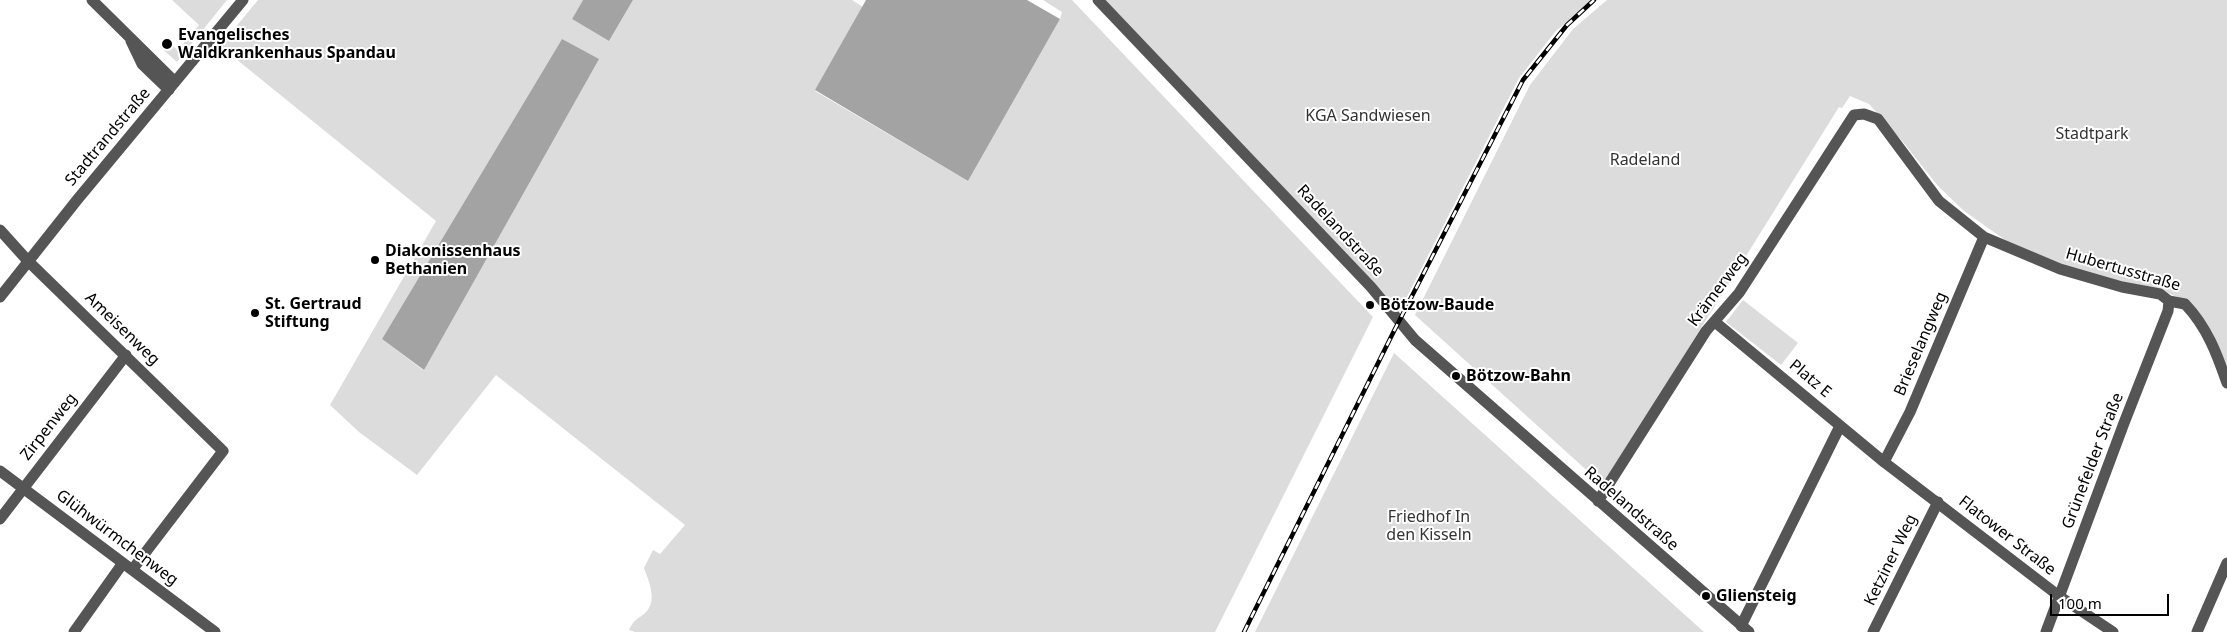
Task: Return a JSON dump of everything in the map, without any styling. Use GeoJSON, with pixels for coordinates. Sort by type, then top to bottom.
{"type":"FeatureCollection","features":[{"type":"Feature","properties":{"kind":"street"},"geometry":{"type":"LineString","coordinates":[[92,0],[129,37],[172,86]]}},
{"type":"Feature","properties":{"kind":"street","name":"Stadtrandstraße"},"geometry":{"type":"LineString","coordinates":[[0,297],[242,0]]}},
{"type":"Feature","properties":{"kind":"street","name":"Radelandstraße"},"geometry":{"type":"LineString","coordinates":[[1098,0],[1371,287],[1415,340],[1745,629]]}},
{"type":"Feature","properties":{"kind":"street","name":"Krämerweg"},"geometry":{"type":"LineString","coordinates":[[1598,501],[1706,331],[1739,294],[1854,115],[1874,116]]}},
{"type":"Feature","properties":{"kind":"street","name":"Hubertusstraße"},"geometry":{"type":"LineString","coordinates":[[1874,116],[1939,201],[1984,237],[2060,269],[2122,287],[2160,294],[2169,301],[2185,304],[2202,326],[2214,347],[2227,383]]}},
{"type":"Feature","properties":{"kind":"street","name":"Ameisenweg"},"geometry":{"type":"LineString","coordinates":[[0,230],[28,261],[223,451],[128,567]]}},
{"type":"Feature","properties":{"kind":"street","name":"Brieselangweg"},"geometry":{"type":"LineString","coordinates":[[1884,462],[1910,412],[1984,237]]}},
{"type":"Feature","properties":{"kind":"street","name":"Grünefelder Straße"},"geometry":{"type":"LineString","coordinates":[[2046,632],[2168,311],[2169,301]]}},
{"type":"Feature","properties":{"kind":"street","name":"Platz E"},"geometry":{"type":"LineString","coordinates":[[1715,322],[1884,462]]}},
{"type":"Feature","properties":{"kind":"street","name":"Zirpenweg"},"geometry":{"type":"LineString","coordinates":[[0,519],[126,355]]}},
{"type":"Feature","properties":{"kind":"street"},"geometry":{"type":"LineString","coordinates":[[1745,629],[1840,426]]}},
{"type":"Feature","properties":{"kind":"street","name":"Flatower Straße"},"geometry":{"type":"LineString","coordinates":[[1884,462],[2059,596],[2113,632]]}},
{"type":"Feature","properties":{"kind":"street","name":"Glühwürmchenweg"},"geometry":{"type":"LineString","coordinates":[[0,471],[215,632]]}},
{"type":"Feature","properties":{"kind":"street","name":"Ketziner Weg"},"geometry":{"type":"LineString","coordinates":[[1873,632],[1938,502]]}},
{"type":"Feature","properties":{"kind":"street"},"geometry":{"type":"LineString","coordinates":[[2197,632],[2227,563]]}},
{"type":"Feature","properties":{"kind":"street"},"geometry":{"type":"LineString","coordinates":[[74,632],[128,567]]}},
{"type":"Feature","properties":{"kind":"green space"},"geometry":{"type":"Polygon","coordinates":[[[172,0],[227,0],[177,62],[160,47],[166,41],[178,50],[199,25],[172,0]]]}},
{"type":"Feature","properties":{"kind":"green space"},"geometry":{"type":"Polygon","coordinates":[[[258,0],[583,0],[572,19],[609,41],[633,0],[852,0],[863,7],[815,91],[968,181],[1060,19],[1062,12],[1043,0],[1072,0],[1373,317],[1215,632],[635,632],[629,630],[634,621],[649,608],[652,597],[644,568],[653,550],[660,554],[685,525],[496,375],[417,475],[359,432],[330,405],[436,221],[220,46],[258,0]],[[562,39],[382,339],[424,370],[562,39]]]}},
{"type":"Feature","properties":{"kind":"green space","name":"KGA Sandwiesen"},"geometry":{"type":"Polygon","coordinates":[[[1098,0],[1592,0],[1555,32],[1519,78],[1396,318],[1098,0]]]}},
{"type":"Feature","properties":{"kind":"green space"},"geometry":{"type":"Polygon","coordinates":[[[1607,0],[2227,0],[2227,378],[2185,300],[2163,291],[2077,272],[2008,242],[1964,211],[1938,186],[1903,142],[1869,104],[1850,96],[1842,108],[1839,107],[1603,485],[1415,315],[1530,85],[1573,29],[1607,0]]]}},
{"type":"Feature","properties":{"kind":"green space"},"geometry":{"type":"Polygon","coordinates":[[[1743,300],[1798,343],[1781,365],[1726,322],[1743,300]]]}},
{"type":"Feature","properties":{"kind":"green space","name":"Friedhof In den Kisseln"},"geometry":{"type":"Polygon","coordinates":[[[1394,353],[1704,632],[1255,632],[1394,353]]]}},
{"type":"Feature","properties":{"kind":"shaded area"},"geometry":{"type":"Polygon","coordinates":[[[583,0],[633,0],[609,41],[572,19],[583,0]]]}},
{"type":"Feature","properties":{"kind":"shaded area"},"geometry":{"type":"Polygon","coordinates":[[[866,0],[1027,0],[1060,19],[968,181],[815,90],[866,0]]]}},
{"type":"Feature","properties":{"kind":"shaded area"},"geometry":{"type":"Polygon","coordinates":[[[562,39],[599,59],[424,370],[382,339],[562,39]]]}},
{"type":"Feature","properties":{"kind":"railway"},"geometry":{"type":"LineString","coordinates":[[1244,632],[1394,331],[1523,80],[1567,25],[1594,0]]}},
{"type":"Feature","properties":{"kind":"place","name":"Evangelisches Waldkrankenhaus Spandau"},"geometry":{"type":"Point","coordinates":[167,44]}},
{"type":"Feature","properties":{"kind":"place","name":"Diakonissenhaus Bethanien"},"geometry":{"type":"Point","coordinates":[375,260]}},
{"type":"Feature","properties":{"kind":"place","name":"Bötzow-Baude"},"geometry":{"type":"Point","coordinates":[1370,305]}},
{"type":"Feature","properties":{"kind":"place","name":"St. Gertraud Stiftung"},"geometry":{"type":"Point","coordinates":[255,313]}},
{"type":"Feature","properties":{"kind":"place","name":"Bötzow-Bahn"},"geometry":{"type":"Point","coordinates":[1456,376]}},
{"type":"Feature","properties":{"kind":"place","name":"Gliensteig"},"geometry":{"type":"Point","coordinates":[1706,596]}},
{"type":"Feature","properties":{"kind":"park label","name":"Stadtpark"},"geometry":{"type":"Point","coordinates":[2092,134]}},
{"type":"Feature","properties":{"kind":"park label","name":"Radeland"},"geometry":{"type":"Point","coordinates":[1645,160]}}]}
